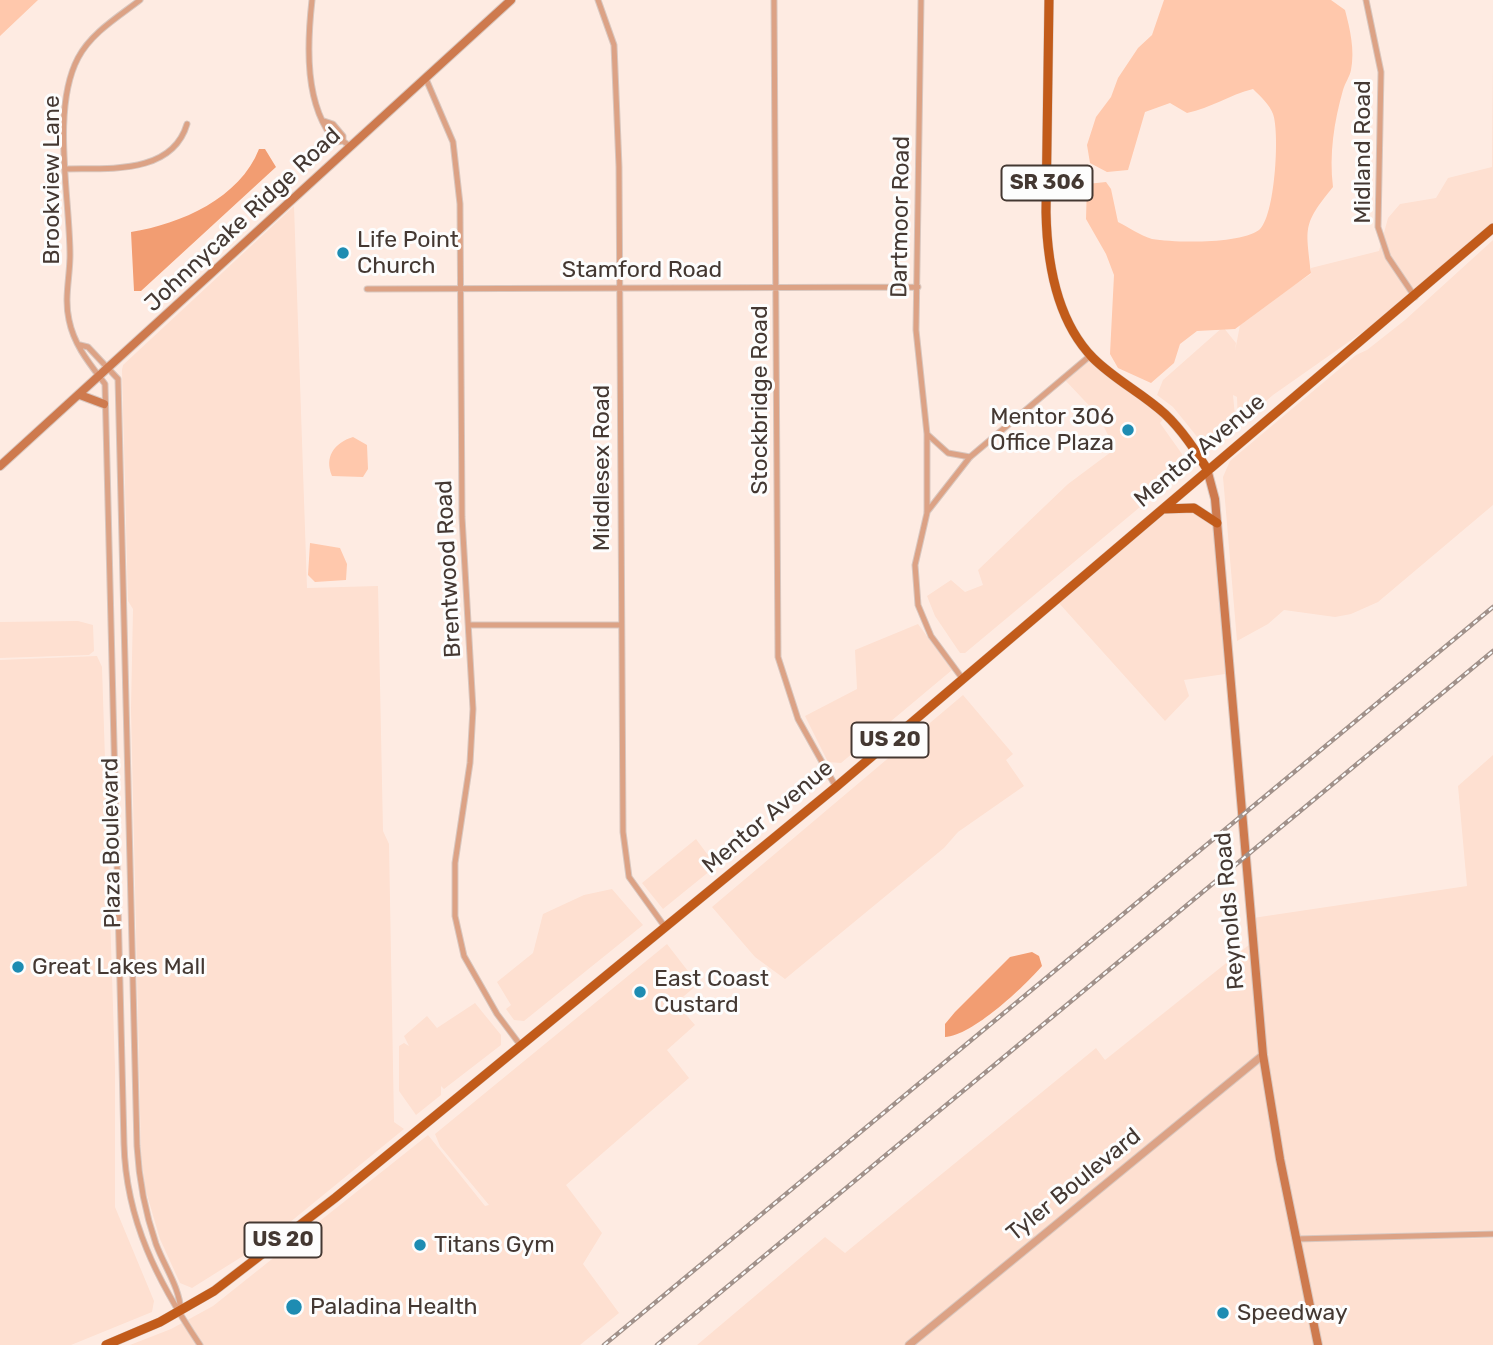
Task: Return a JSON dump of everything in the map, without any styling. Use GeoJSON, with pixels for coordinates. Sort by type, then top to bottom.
{"type":"FeatureCollection","features":[{"type":"Feature","properties":{"kind":"main road","name":"Johnnycake Ridge Road"},"geometry":{"type":"LineString","coordinates":[[0,466],[111,368],[511,0]]}},
{"type":"Feature","properties":{"kind":"main road","name":"SR 306"},"geometry":{"type":"LineString","coordinates":[[1049,0],[1047,242],[1058,295],[1073,329],[1091,355],[1166,415],[1207,469]]}},
{"type":"Feature","properties":{"kind":"main road","name":"Mentor Avenue"},"geometry":{"type":"LineString","coordinates":[[106,1345],[181,1311],[264,1255],[836,787],[1493,228]]}},
{"type":"Feature","properties":{"kind":"main road"},"geometry":{"type":"LineString","coordinates":[[80,395],[104,404]]}},
{"type":"Feature","properties":{"kind":"main road","name":"Reynolds Road"},"geometry":{"type":"LineString","coordinates":[[1207,469],[1214,489],[1263,1055],[1318,1345]]}},
{"type":"Feature","properties":{"kind":"main road"},"geometry":{"type":"LineString","coordinates":[[1161,509],[1195,508],[1217,523]]}},
{"type":"Feature","properties":{"kind":"street","name":"Brookview Lane"},"geometry":{"type":"LineString","coordinates":[[100,377],[80,353],[80,345],[71,330],[66,308],[70,255],[65,169],[68,91],[74,67],[90,41],[140,0]]}},
{"type":"Feature","properties":{"kind":"street"},"geometry":{"type":"LineString","coordinates":[[312,0],[309,40],[312,91],[326,131],[336,142],[343,141],[351,147]]}},
{"type":"Feature","properties":{"kind":"street","name":"Middlesex Road"},"geometry":{"type":"LineString","coordinates":[[598,0],[614,45],[619,167],[619,625],[624,843],[629,877],[665,928]]}},
{"type":"Feature","properties":{"kind":"street","name":"Stockbridge Road"},"geometry":{"type":"LineString","coordinates":[[774,0],[778,657],[798,719],[836,787]]}},
{"type":"Feature","properties":{"kind":"street","name":"Dartmoor Road"},"geometry":{"type":"LineString","coordinates":[[921,0],[916,330],[927,433],[927,513],[915,565],[918,605],[931,636],[962,678]]}},
{"type":"Feature","properties":{"kind":"street","name":"Midland Road"},"geometry":{"type":"LineString","coordinates":[[1366,0],[1381,72],[1378,227],[1388,257],[1415,297]]}},
{"type":"Feature","properties":{"kind":"street","name":"Brentwood Road"},"geometry":{"type":"LineString","coordinates":[[426,79],[453,142],[460,204],[462,517],[470,625],[470,763],[454,863],[455,916],[464,956],[497,1014],[521,1046]]}},
{"type":"Feature","properties":{"kind":"street"},"geometry":{"type":"LineString","coordinates":[[65,169],[119,167],[152,161],[179,144],[187,124]]}},
{"type":"Feature","properties":{"kind":"street","name":"Stamford Road"},"geometry":{"type":"LineString","coordinates":[[367,289],[918,287]]}},
{"type":"Feature","properties":{"kind":"street"},"geometry":{"type":"LineString","coordinates":[[80,345],[88,347],[111,368]]}},
{"type":"Feature","properties":{"kind":"street"},"geometry":{"type":"LineString","coordinates":[[927,513],[970,457],[1091,355]]}},
{"type":"Feature","properties":{"kind":"street","name":"Plaza Boulevard"},"geometry":{"type":"LineString","coordinates":[[111,368],[118,379],[137,1146],[146,1213],[157,1247],[180,1293],[181,1311]]}},
{"type":"Feature","properties":{"kind":"street","name":"Plaza Boulevard"},"geometry":{"type":"LineString","coordinates":[[100,377],[105,384],[124,1165],[132,1215],[142,1242],[156,1274],[200,1345]]}},
{"type":"Feature","properties":{"kind":"street"},"geometry":{"type":"LineString","coordinates":[[927,433],[948,453],[970,457]]}},
{"type":"Feature","properties":{"kind":"street"},"geometry":{"type":"LineString","coordinates":[[470,625],[619,625]]}},
{"type":"Feature","properties":{"kind":"street","name":"Tyler Boulevard"},"geometry":{"type":"LineString","coordinates":[[909,1345],[1263,1055]]}},
{"type":"Feature","properties":{"kind":"street"},"geometry":{"type":"LineString","coordinates":[[1296,1239],[1493,1234]]}},
{"type":"Feature","properties":{"kind":"shaded area"},"geometry":{"type":"Polygon","coordinates":[[[0,0],[38,0],[0,36],[0,0]]]}},
{"type":"Feature","properties":{"kind":"shaded area"},"geometry":{"type":"Polygon","coordinates":[[[1164,0],[1331,0],[1345,10],[1352,55],[1335,126],[1332,150],[1333,187],[1316,210],[1308,227],[1311,273],[1235,329],[1197,331],[1180,344],[1174,363],[1151,383],[1118,368],[1110,354],[1114,275],[1106,254],[1086,219],[1087,184],[1106,182],[1111,189],[1118,222],[1148,238],[1207,241],[1238,238],[1259,230],[1264,222],[1272,193],[1276,156],[1273,114],[1253,89],[1187,113],[1170,103],[1145,112],[1128,170],[1107,172],[1090,163],[1087,145],[1096,117],[1111,97],[1118,78],[1138,48],[1152,35],[1164,0]]]}},
{"type":"Feature","properties":{"kind":"shaded area"},"geometry":{"type":"Polygon","coordinates":[[[1493,51],[1493,224],[1387,315],[1273,395],[1238,425],[1237,397],[1233,395],[1236,427],[1220,440],[1203,444],[1173,407],[1157,395],[1163,380],[1223,327],[1236,343],[1235,351],[1241,320],[1311,274],[1311,268],[1379,251],[1388,218],[1400,204],[1436,198],[1448,178],[1492,167],[1493,51]]]}},
{"type":"Feature","properties":{"kind":"shaded area"},"geometry":{"type":"Polygon","coordinates":[[[259,149],[265,149],[276,167],[141,291],[134,291],[131,232],[169,223],[207,206],[238,182],[259,149]]]}},
{"type":"Feature","properties":{"kind":"shaded area"},"geometry":{"type":"Polygon","coordinates":[[[294,206],[307,588],[378,586],[383,831],[389,844],[394,1122],[404,1129],[267,1241],[192,1288],[180,1283],[160,1239],[145,1188],[141,1152],[131,709],[133,609],[128,601],[122,370],[123,365],[294,206]]]}},
{"type":"Feature","properties":{"kind":"shaded area"},"geometry":{"type":"Polygon","coordinates":[[[1493,240],[1493,505],[1378,602],[1351,614],[1335,617],[1284,610],[1268,624],[1237,641],[1223,477],[1230,461],[1356,355],[1367,350],[1405,320],[1493,240]]]}},
{"type":"Feature","properties":{"kind":"shaded area"},"geometry":{"type":"Polygon","coordinates":[[[1090,359],[1164,418],[1160,423],[1182,454],[1182,472],[965,653],[960,653],[935,616],[927,596],[951,580],[965,592],[983,585],[978,570],[1068,484],[1115,449],[1098,415],[1065,380],[1090,359]]]}},
{"type":"Feature","properties":{"kind":"shaded area"},"geometry":{"type":"Polygon","coordinates":[[[353,437],[367,445],[368,469],[363,477],[332,476],[329,463],[332,452],[353,437]]]}},
{"type":"Feature","properties":{"kind":"shaded area"},"geometry":{"type":"Polygon","coordinates":[[[1185,511],[1204,517],[1213,526],[1225,674],[1184,680],[1189,696],[1165,721],[1058,602],[1161,513],[1185,511]]]}},
{"type":"Feature","properties":{"kind":"shaded area"},"geometry":{"type":"Polygon","coordinates":[[[310,543],[340,548],[347,564],[346,580],[315,582],[308,575],[310,543]]]}},
{"type":"Feature","properties":{"kind":"shaded area"},"geometry":{"type":"Polygon","coordinates":[[[78,621],[93,625],[94,651],[89,655],[0,658],[0,622],[78,621]]]}},
{"type":"Feature","properties":{"kind":"shaded area"},"geometry":{"type":"Polygon","coordinates":[[[918,624],[952,670],[841,763],[828,762],[805,716],[857,689],[855,650],[918,624]]]}},
{"type":"Feature","properties":{"kind":"shaded area"},"geometry":{"type":"Polygon","coordinates":[[[97,656],[102,667],[115,1068],[115,1207],[154,1301],[152,1312],[71,1345],[0,1345],[0,660],[97,656]]]}},
{"type":"Feature","properties":{"kind":"shaded area"},"geometry":{"type":"Polygon","coordinates":[[[963,695],[1013,754],[1006,760],[1024,786],[958,832],[944,848],[785,979],[755,957],[712,907],[963,695]]]}},
{"type":"Feature","properties":{"kind":"shaded area"},"geometry":{"type":"Polygon","coordinates":[[[1493,755],[1493,1230],[1298,1236],[1266,1063],[1253,918],[1467,886],[1458,786],[1493,755]]]}},
{"type":"Feature","properties":{"kind":"shaded area"},"geometry":{"type":"Polygon","coordinates":[[[696,839],[716,866],[663,909],[642,883],[696,839]]]}},
{"type":"Feature","properties":{"kind":"shaded area"},"geometry":{"type":"Polygon","coordinates":[[[612,889],[643,925],[524,1021],[514,1020],[506,1009],[511,1005],[497,982],[533,953],[543,914],[584,895],[612,889]]]}},
{"type":"Feature","properties":{"kind":"shaded area"},"geometry":{"type":"Polygon","coordinates":[[[667,944],[698,984],[676,1003],[695,1025],[667,1050],[689,1078],[566,1185],[602,1233],[583,1264],[619,1313],[580,1345],[130,1345],[171,1329],[213,1306],[428,1135],[485,1206],[489,1205],[440,1146],[435,1134],[667,944]]]}},
{"type":"Feature","properties":{"kind":"shaded area"},"geometry":{"type":"Polygon","coordinates":[[[1250,944],[1264,1084],[1315,1345],[697,1345],[825,1237],[845,1253],[1096,1048],[1105,1060],[1250,944]]]}},
{"type":"Feature","properties":{"kind":"shaded area"},"geometry":{"type":"Polygon","coordinates":[[[1032,952],[1039,956],[1042,966],[1023,986],[983,1020],[956,1035],[945,1037],[945,1024],[1010,957],[1032,952]]]}},
{"type":"Feature","properties":{"kind":"shaded area"},"geometry":{"type":"Polygon","coordinates":[[[475,1003],[501,1035],[501,1045],[444,1089],[441,1086],[441,1095],[416,1115],[399,1091],[399,1046],[404,1043],[409,1046],[404,1036],[427,1016],[437,1028],[475,1003]]]}},
{"type":"Feature","properties":{"kind":"shaded area"},"geometry":{"type":"Polygon","coordinates":[[[1493,1238],[1493,1345],[1320,1345],[1299,1241],[1493,1238]]]}},
{"type":"Feature","properties":{"kind":"railway"},"geometry":{"type":"LineString","coordinates":[[604,1345],[1493,607]]}},
{"type":"Feature","properties":{"kind":"railway"},"geometry":{"type":"LineString","coordinates":[[657,1345],[1493,651]]}},
{"type":"Feature","properties":{"kind":"place","name":"Life Point Church"},"geometry":{"type":"Point","coordinates":[343,253]}},
{"type":"Feature","properties":{"kind":"place","name":"Mentor 306 Office Plaza"},"geometry":{"type":"Point","coordinates":[1128,430]}},
{"type":"Feature","properties":{"kind":"place","name":"Great Lakes Mall"},"geometry":{"type":"Point","coordinates":[18,967]}},
{"type":"Feature","properties":{"kind":"place","name":"East Coast Custard"},"geometry":{"type":"Point","coordinates":[640,992]}},
{"type":"Feature","properties":{"kind":"place","name":"Titans Gym"},"geometry":{"type":"Point","coordinates":[420,1245]}},
{"type":"Feature","properties":{"kind":"place","name":"Paladina Health"},"geometry":{"type":"Point","coordinates":[294,1307]}},
{"type":"Feature","properties":{"kind":"place","name":"Speedway"},"geometry":{"type":"Point","coordinates":[1223,1313]}}]}
